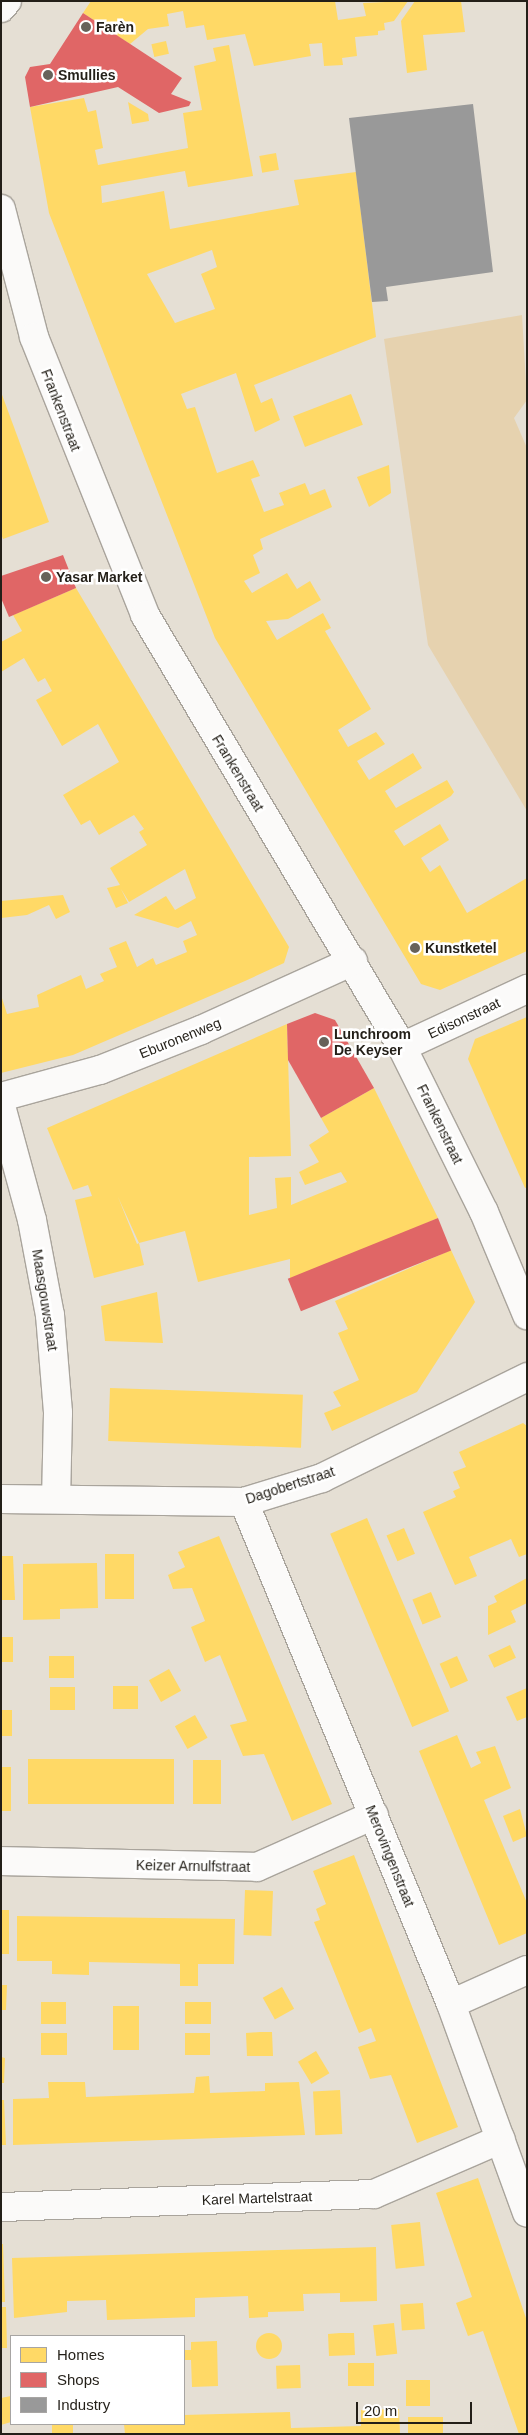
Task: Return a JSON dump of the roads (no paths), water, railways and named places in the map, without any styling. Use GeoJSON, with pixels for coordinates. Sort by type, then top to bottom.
{"type":"FeatureCollection","features":[{"type":"Feature","properties":{"kind":"street"},"geometry":{"type":"LineString","coordinates":[[1,8],[7,1]]}},
{"type":"Feature","properties":{"kind":"street","name":"Frankenstraat"},"geometry":{"type":"LineString","coordinates":[[1,208],[34,338],[145,616],[353,961],[402,1047],[484,1212],[527,1316]]}},
{"type":"Feature","properties":{"kind":"street","name":"Eburonenweg"},"geometry":{"type":"LineString","coordinates":[[1,1097],[100,1070],[201,1030],[353,961]]}},
{"type":"Feature","properties":{"kind":"street","name":"Edisonstraat"},"geometry":{"type":"LineString","coordinates":[[402,1047],[527,989]]}},
{"type":"Feature","properties":{"kind":"street","name":"Maasgouwstraat"},"geometry":{"type":"LineString","coordinates":[[1,1106],[32,1220],[50,1315],[58,1412],[56,1498]]}},
{"type":"Feature","properties":{"kind":"street","name":"Dagobertstraat"},"geometry":{"type":"LineString","coordinates":[[1,1499],[56,1498],[244,1502],[322,1478],[527,1377]]}},
{"type":"Feature","properties":{"kind":"street","name":"Merovingenstraat"},"geometry":{"type":"LineString","coordinates":[[244,1502],[451,2004],[527,2214]]}},
{"type":"Feature","properties":{"kind":"street","name":"Keizer Arnulfstraat"},"geometry":{"type":"LineString","coordinates":[[1,1861],[257,1867],[374,1815]]}},
{"type":"Feature","properties":{"kind":"street"},"geometry":{"type":"LineString","coordinates":[[451,2004],[527,1970]]}},
{"type":"Feature","properties":{"kind":"street","name":"Karel Martelstraat"},"geometry":{"type":"LineString","coordinates":[[1,2207],[374,2194],[501,2139]]}},
{"type":"Feature","properties":{"kind":"place","name":"Farèn"},"geometry":{"type":"Point","coordinates":[86,27]}},
{"type":"Feature","properties":{"kind":"place","name":"Smullies"},"geometry":{"type":"Point","coordinates":[48,75]}},
{"type":"Feature","properties":{"kind":"place","name":"Yasar Market"},"geometry":{"type":"Point","coordinates":[46,577]}},
{"type":"Feature","properties":{"kind":"place","name":"Kunstketel"},"geometry":{"type":"Point","coordinates":[415,948]}},
{"type":"Feature","properties":{"kind":"place","name":"Lunchroom De Keyser"},"geometry":{"type":"Point","coordinates":[324,1042]}}]}
